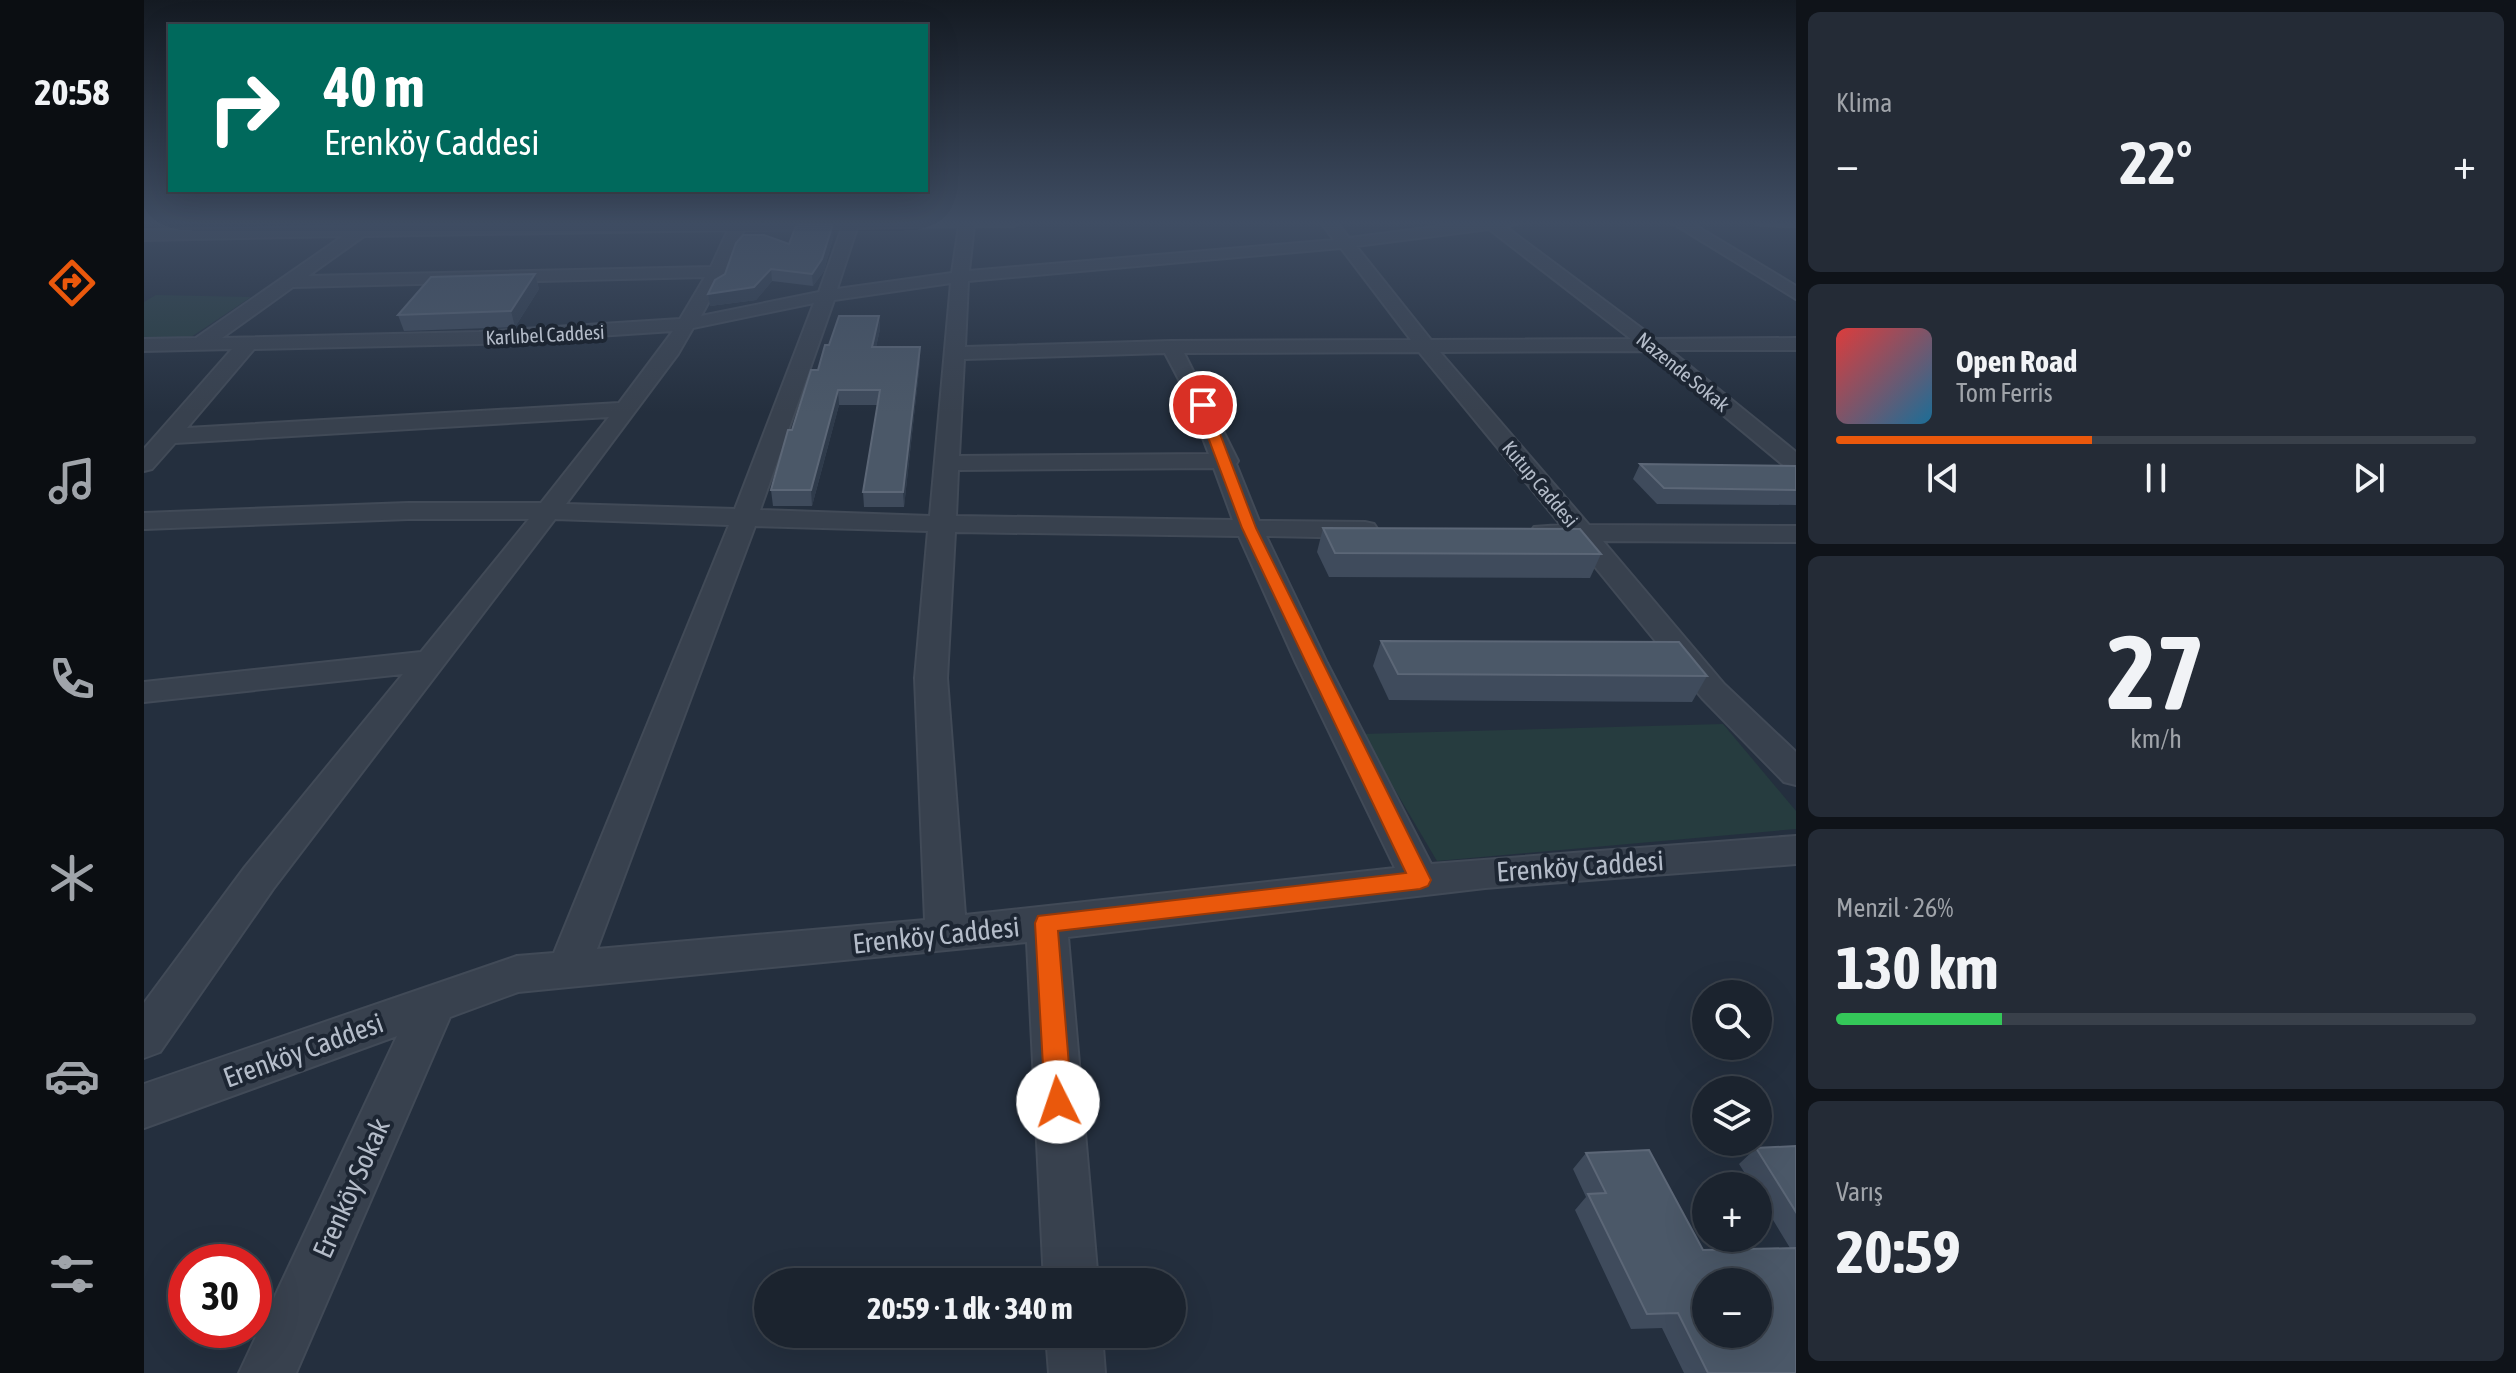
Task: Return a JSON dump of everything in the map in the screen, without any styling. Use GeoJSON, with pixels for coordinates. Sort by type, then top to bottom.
{"type":"FeatureCollection","features":[{"type":"Feature","properties":{"kind":"street"},"geometry":{"type":"LineString","coordinates":[[199,345],[286,285]]}},
{"type":"Feature","properties":{"kind":"street"},"geometry":{"type":"LineString","coordinates":[[144,1038],[259,878],[627,409],[671,350],[709,285]]}},
{"type":"Feature","properties":{"kind":"street"},"geometry":{"type":"LineString","coordinates":[[568,969],[746,518],[832,285]]}},
{"type":"Feature","properties":{"kind":"street","name":"Karlıbel Caddesi"},"geometry":{"type":"LineString","coordinates":[[144,345],[479,338],[687,324],[829,295],[901,285]]}},
{"type":"Feature","properties":{"kind":"street"},"geometry":{"type":"LineString","coordinates":[[946,934],[931,678],[959,285]]}},
{"type":"Feature","properties":{"kind":"street","name":"Kutup Caddesi"},"geometry":{"type":"LineString","coordinates":[[1377,285],[1713,691],[1796,773]]}},
{"type":"Feature","properties":{"kind":"street","name":"Nazende Sokak"},"geometry":{"type":"LineString","coordinates":[[1572,285],[1650,344],[1796,464]]}},
{"type":"Feature","properties":{"kind":"street"},"geometry":{"type":"LineString","coordinates":[[144,464],[247,344]]}},
{"type":"Feature","properties":{"kind":"street"},"geometry":{"type":"LineString","coordinates":[[954,353],[1171,347],[1796,344]]}},
{"type":"Feature","properties":{"kind":"street"},"geometry":{"type":"LineString","coordinates":[[1171,347],[1189,376],[1226,461],[1249,528],[1420,880]]}},
{"type":"Feature","properties":{"kind":"street"},"geometry":{"type":"LineString","coordinates":[[170,436],[627,409]]}},
{"type":"Feature","properties":{"kind":"street"},"geometry":{"type":"LineString","coordinates":[[946,463],[1226,461]]}},
{"type":"Feature","properties":{"kind":"street"},"geometry":{"type":"LineString","coordinates":[[144,521],[408,511],[548,511],[942,524],[1392,531]]}},
{"type":"Feature","properties":{"kind":"street"},"geometry":{"type":"LineString","coordinates":[[1519,533],[1796,534]]}},
{"type":"Feature","properties":{"kind":"street"},"geometry":{"type":"LineString","coordinates":[[144,692],[431,661]]}},
{"type":"Feature","properties":{"kind":"street","name":"Erenköy Caddesi"},"geometry":{"type":"LineString","coordinates":[[144,1106],[517,974],[946,934],[1420,880],[1796,850]]}},
{"type":"Feature","properties":{"kind":"street"},"geometry":{"type":"LineString","coordinates":[[1046,923],[1070,1268]]}},
{"type":"Feature","properties":{"kind":"street","name":"Erenköy Sokak"},"geometry":{"type":"LineString","coordinates":[[267,1373],[434,1003]]}},
{"type":"Feature","properties":{"kind":"street"},"geometry":{"type":"LineString","coordinates":[[1075,1348],[1077,1373]]}},
{"type":"Feature","properties":{"kind":"green space"},"geometry":{"type":"Polygon","coordinates":[[[156,295],[251,297],[191,337],[144,338],[144,302],[156,295]]]}},
{"type":"Feature","properties":{"kind":"green space"},"geometry":{"type":"Polygon","coordinates":[[[1723,724],[1796,811],[1796,829],[1437,861],[1362,734],[1723,724]]]}},
{"type":"Feature","properties":{"kind":"building"},"geometry":{"type":"Polygon","coordinates":[[[424,285],[528,285],[511,311],[398,315],[424,285]]]}},
{"type":"Feature","properties":{"kind":"building"},"geometry":{"type":"Polygon","coordinates":[[[712,285],[756,285],[754,287],[708,294],[712,285]]]}},
{"type":"Feature","properties":{"kind":"building"},"geometry":{"type":"Polygon","coordinates":[[[839,316],[879,316],[872,347],[920,347],[903,492],[863,492],[880,390],[838,390],[811,490],[771,490],[788,430],[792,430],[811,370],[818,370],[825,345],[829,345],[839,316]]]}},
{"type":"Feature","properties":{"kind":"building"},"geometry":{"type":"Polygon","coordinates":[[[1640,464],[1796,466],[1796,490],[1664,488],[1640,464]]]}},
{"type":"Feature","properties":{"kind":"building"},"geometry":{"type":"Polygon","coordinates":[[[1323,528],[1580,529],[1601,554],[1335,553],[1323,528]]]}},
{"type":"Feature","properties":{"kind":"building"},"geometry":{"type":"Polygon","coordinates":[[[1381,641],[1679,642],[1707,676],[1398,674],[1381,641]]]}},
{"type":"Feature","properties":{"kind":"building"},"geometry":{"type":"Polygon","coordinates":[[[1796,1146],[1796,1212],[1761,1156],[1772,1156],[1772,1147],[1796,1146]]]}},
{"type":"Feature","properties":{"kind":"building"},"geometry":{"type":"Polygon","coordinates":[[[1649,1150],[1692,1230],[1692,1252],[1772,1252],[1772,1249],[1796,1248],[1796,1373],[1708,1373],[1696,1348],[1772,1348],[1772,1268],[1692,1268],[1692,1341],[1678,1313],[1647,1314],[1588,1194],[1606,1193],[1586,1153],[1649,1150]]]}},
{"type":"Feature","properties":{"kind":"route"},"geometry":{"type":"LineString","coordinates":[[1058,1102],[1046,923],[1420,880],[1249,528],[1203,405]]}}]}
